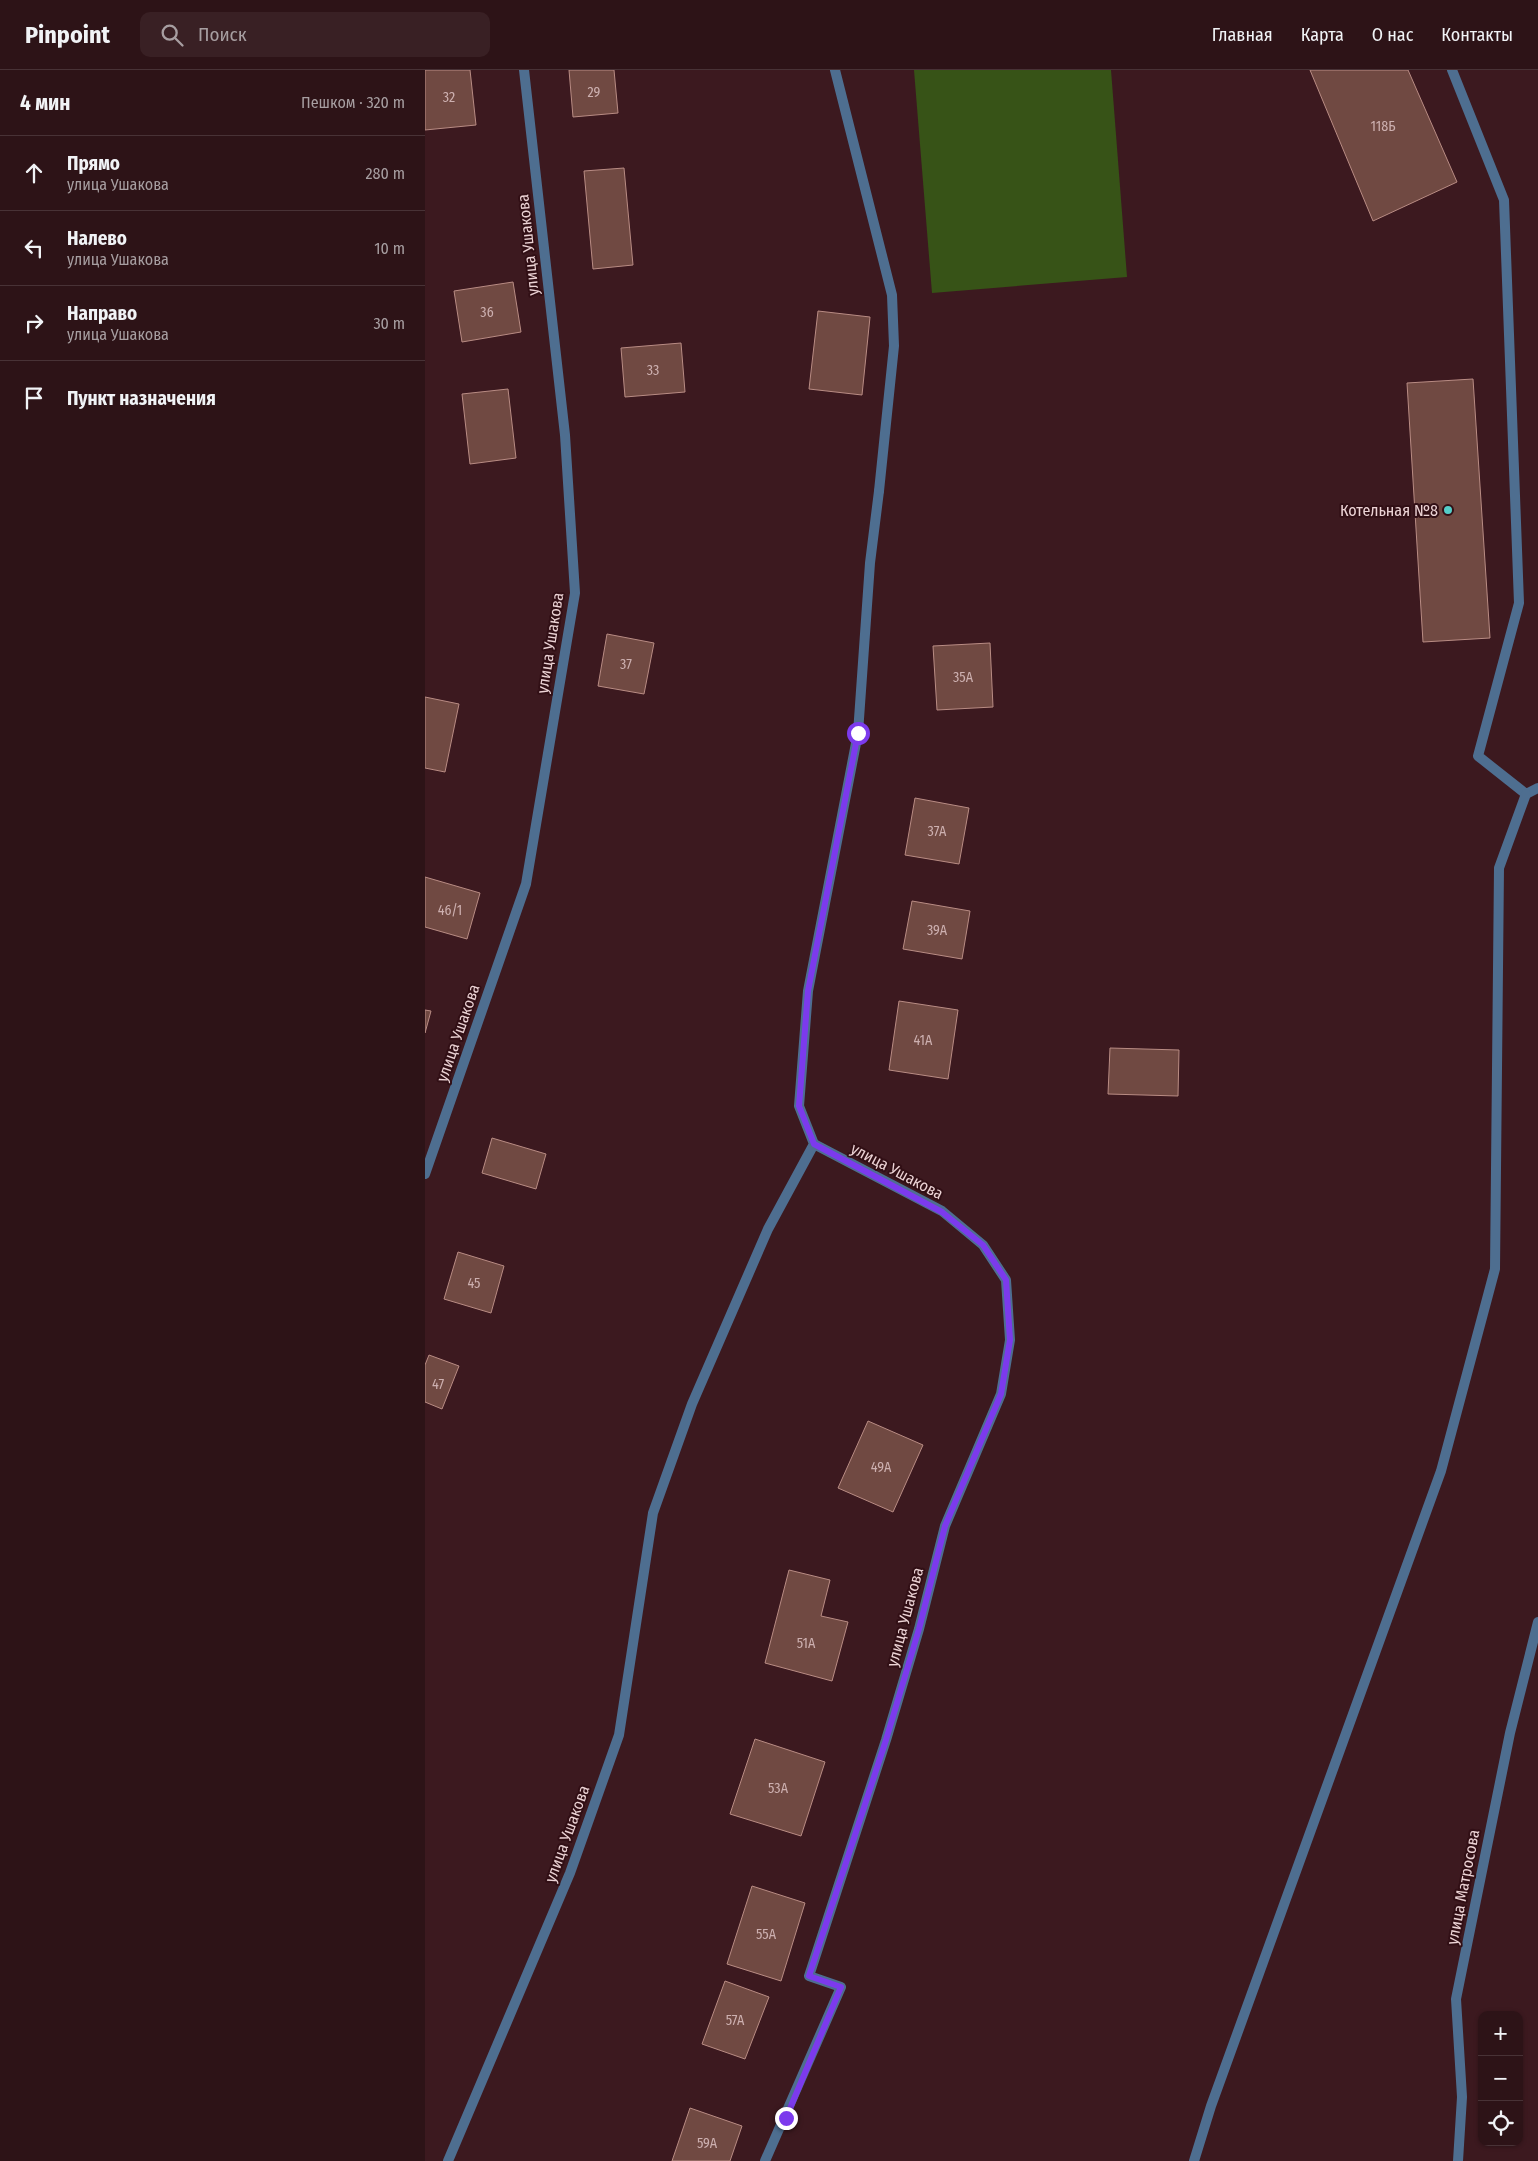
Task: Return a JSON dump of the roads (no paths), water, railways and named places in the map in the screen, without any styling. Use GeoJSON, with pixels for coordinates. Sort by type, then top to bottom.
{"type":"FeatureCollection","features":[{"type":"Feature","properties":{"kind":"street","name":"улица Ушакова"},"geometry":{"type":"LineString","coordinates":[[425,1174],[526,884],[575,594],[565,435],[524,70]]}},
{"type":"Feature","properties":{"kind":"street"},"geometry":{"type":"LineString","coordinates":[[814,1144],[799,1106],[808,991],[858,733],[870,563],[894,346],[892,295],[835,70]]}},
{"type":"Feature","properties":{"kind":"street"},"geometry":{"type":"LineString","coordinates":[[1452,70],[1504,200],[1519,604],[1479,756],[1526,794]]}},
{"type":"Feature","properties":{"kind":"street"},"geometry":{"type":"LineString","coordinates":[[1194,2161],[1211,2106],[1441,1471],[1495,1269],[1499,868],[1526,794],[1538,788]]}},
{"type":"Feature","properties":{"kind":"street","name":"улица Ушакова"},"geometry":{"type":"LineString","coordinates":[[448,2161],[570,1874],[619,1735],[653,1513],[692,1404],[768,1229],[814,1144],[942,1212],[983,1245],[1006,1280],[1010,1340],[1001,1394],[945,1526],[919,1629],[886,1740],[809,1976],[841,1987],[765,2161]]}},
{"type":"Feature","properties":{"kind":"street","name":"улица Матросова"},"geometry":{"type":"LineString","coordinates":[[1458,2161],[1463,2097],[1456,2000],[1510,1733],[1538,1622]]}},
{"type":"Feature","properties":{"kind":"place","name":"Котельная №8"},"geometry":{"type":"Point","coordinates":[1448,510]}}]}
